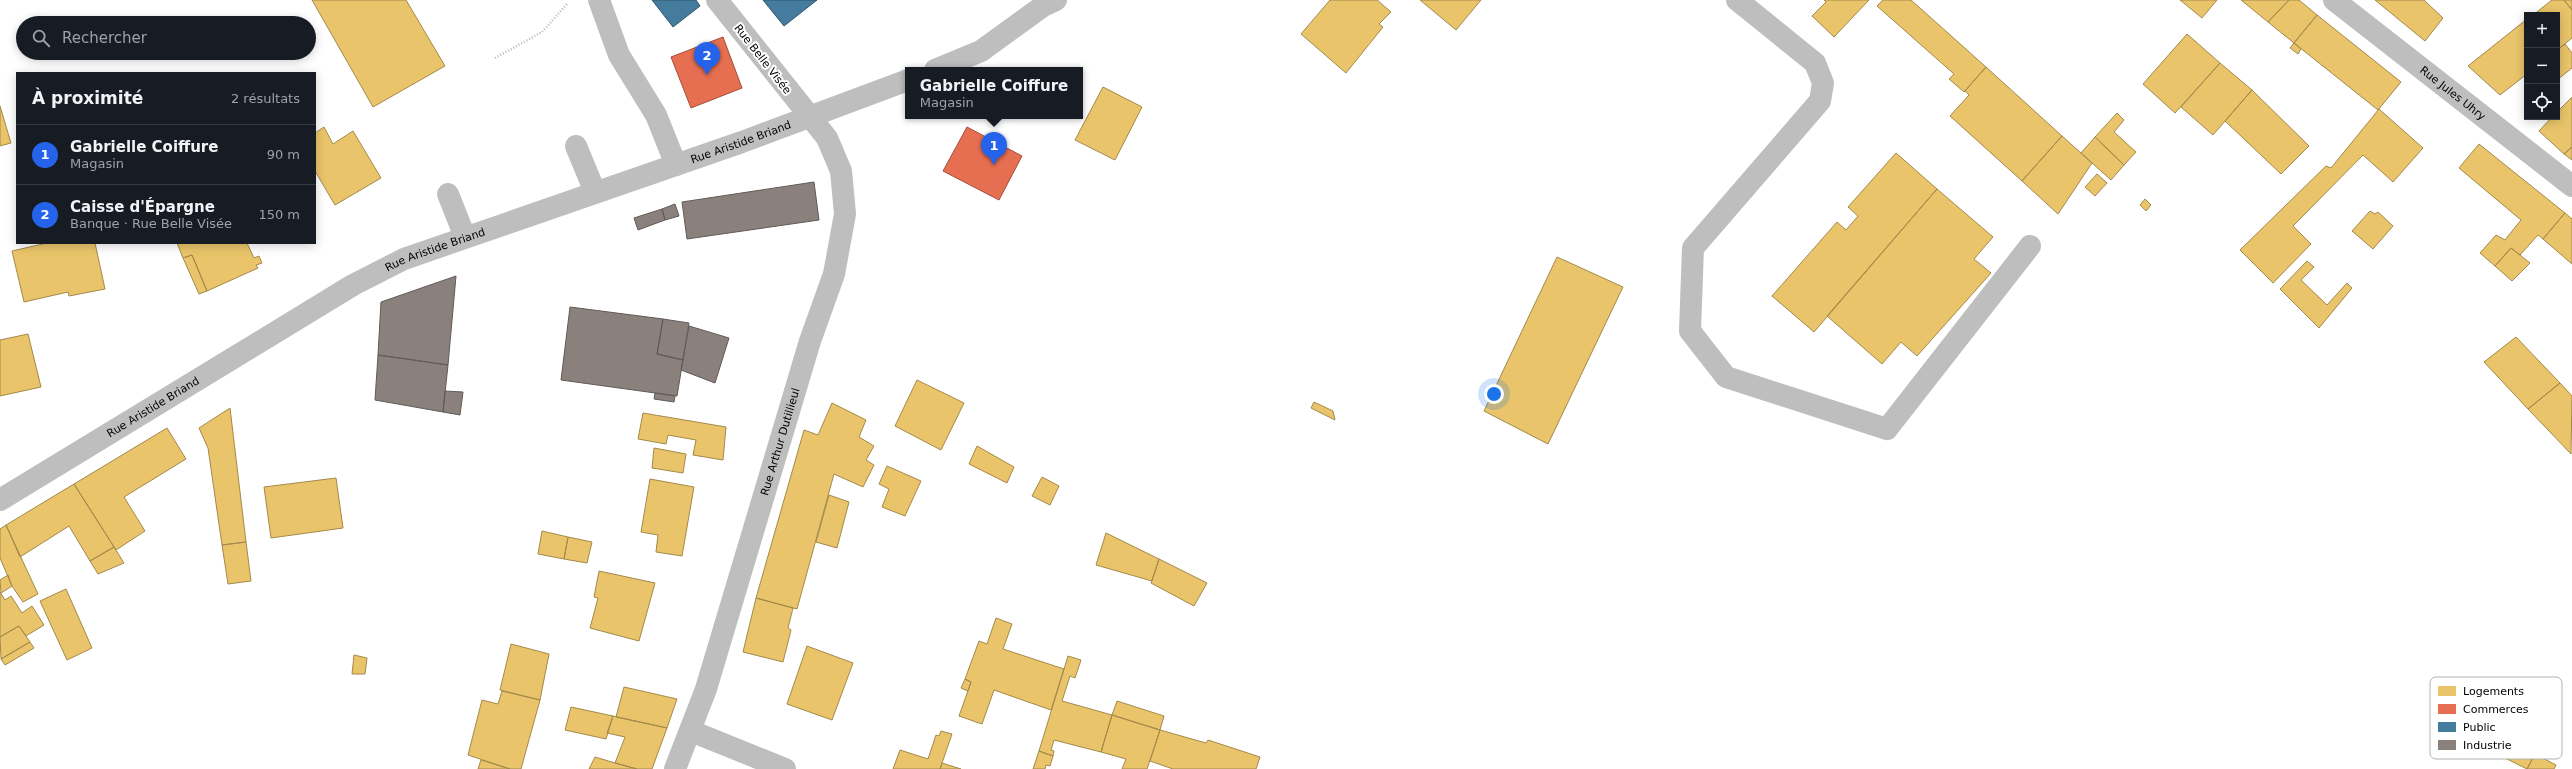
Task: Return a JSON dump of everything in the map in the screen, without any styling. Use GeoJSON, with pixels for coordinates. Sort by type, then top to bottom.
{"type":"FeatureCollection","features":[{"type":"Feature","properties":{"kind":"street"},"geometry":{"type":"LineString","coordinates":[[599,0],[619,55],[656,115],[676,164]]}},
{"type":"Feature","properties":{"kind":"street","name":"Rue Belle Visée"},"geometry":{"type":"LineString","coordinates":[[716,0],[810,117]]}},
{"type":"Feature","properties":{"kind":"street"},"geometry":{"type":"LineString","coordinates":[[942,67],[981,51],[1043,6],[1056,0]]}},
{"type":"Feature","properties":{"kind":"street"},"geometry":{"type":"LineString","coordinates":[[1737,0],[1816,63],[1823,83],[1820,101],[1693,248],[1690,331],[1726,377],[1887,430],[2030,246]]}},
{"type":"Feature","properties":{"kind":"street","name":"Rue Jules Uhry"},"geometry":{"type":"LineString","coordinates":[[2334,0],[2572,186]]}},
{"type":"Feature","properties":{"kind":"street","name":"Rue Aristide Briand"},"geometry":{"type":"LineString","coordinates":[[0,500],[353,285],[404,259],[810,117],[905,81]]}},
{"type":"Feature","properties":{"kind":"street","name":"Rue Arthur Dutillieul"},"geometry":{"type":"LineString","coordinates":[[675,769],[692,731],[818,315],[834,274],[845,214],[841,171],[827,138],[810,117]]}},
{"type":"Feature","properties":{"kind":"street"},"geometry":{"type":"LineString","coordinates":[[576,146],[595,192]]}},
{"type":"Feature","properties":{"kind":"street"},"geometry":{"type":"LineString","coordinates":[[448,194],[465,237]]}},
{"type":"Feature","properties":{"kind":"street"},"geometry":{"type":"LineString","coordinates":[[692,731],[785,769]]}},
{"type":"Feature","properties":{"kind":"path"},"geometry":{"type":"LineString","coordinates":[[495,58],[542,32],[569,2]]}},
{"type":"Feature","properties":{"kind":"building: Logements"},"geometry":{"type":"Polygon","coordinates":[[[312,0],[406,0],[445,66],[373,107],[312,0]]]}},
{"type":"Feature","properties":{"kind":"building: Logements"},"geometry":{"type":"Polygon","coordinates":[[[1330,0],[1377,0],[1391,12],[1379,24],[1383,27],[1346,73],[1301,34],[1330,0]]]}},
{"type":"Feature","properties":{"kind":"building: Logements"},"geometry":{"type":"Polygon","coordinates":[[[1420,0],[1481,0],[1456,30],[1420,0]]]}},
{"type":"Feature","properties":{"kind":"building: Logements"},"geometry":{"type":"Polygon","coordinates":[[[1824,0],[1869,0],[1834,37],[1812,16],[1826,2],[1824,0]]]}},
{"type":"Feature","properties":{"kind":"building: Logements"},"geometry":{"type":"Polygon","coordinates":[[[1883,0],[1911,0],[1986,67],[1964,92],[1949,79],[1954,74],[1877,6],[1883,0]]]}},
{"type":"Feature","properties":{"kind":"building: Logements"},"geometry":{"type":"Polygon","coordinates":[[[2180,0],[2217,0],[2202,18],[2180,0]]]}},
{"type":"Feature","properties":{"kind":"building: Logements"},"geometry":{"type":"Polygon","coordinates":[[[2241,0],[2289,0],[2268,22],[2241,0]]]}},
{"type":"Feature","properties":{"kind":"building: Logements"},"geometry":{"type":"Polygon","coordinates":[[[2289,0],[2299,0],[2317,15],[2294,43],[2268,22],[2289,0]]]}},
{"type":"Feature","properties":{"kind":"building: Logements"},"geometry":{"type":"Polygon","coordinates":[[[2375,0],[2424,0],[2443,18],[2425,41],[2375,0]]]}},
{"type":"Feature","properties":{"kind":"building: Logements"},"geometry":{"type":"Polygon","coordinates":[[[2552,0],[2564,0],[2572,10],[2572,38],[2560,48],[2560,12],[2537,12],[2552,0]]]}},
{"type":"Feature","properties":{"kind":"building: Logements"},"geometry":{"type":"Polygon","coordinates":[[[2564,0],[2572,0],[2572,10],[2564,0]]]}},
{"type":"Feature","properties":{"kind":"building: Logements"},"geometry":{"type":"Polygon","coordinates":[[[2317,15],[2401,82],[2378,110],[2294,43],[2317,15]]]}},
{"type":"Feature","properties":{"kind":"building: Logements"},"geometry":{"type":"Polygon","coordinates":[[[2524,21],[2524,76],[2500,95],[2468,66],[2524,21]]]}},
{"type":"Feature","properties":{"kind":"building: Logements"},"geometry":{"type":"Polygon","coordinates":[[[2187,34],[2220,63],[2175,113],[2143,84],[2187,34]]]}},
{"type":"Feature","properties":{"kind":"building: Logements"},"geometry":{"type":"Polygon","coordinates":[[[2294,43],[2301,49],[2298,54],[2290,48],[2294,43]]]}},
{"type":"Feature","properties":{"kind":"building: Logements"},"geometry":{"type":"Polygon","coordinates":[[[2565,44],[2572,53],[2572,68],[2560,78],[2560,48],[2565,44]]]}},
{"type":"Feature","properties":{"kind":"building: Logements"},"geometry":{"type":"Polygon","coordinates":[[[2220,63],[2252,90],[2213,135],[2181,107],[2220,63]]]}},
{"type":"Feature","properties":{"kind":"building: Logements"},"geometry":{"type":"Polygon","coordinates":[[[1986,67],[2062,136],[2022,181],[1950,116],[1969,95],[1965,91],[1986,67]]]}},
{"type":"Feature","properties":{"kind":"building: Logements"},"geometry":{"type":"Polygon","coordinates":[[[1103,87],[1142,107],[1115,160],[1075,140],[1103,87]]]}},
{"type":"Feature","properties":{"kind":"building: Logements"},"geometry":{"type":"Polygon","coordinates":[[[2252,90],[2309,146],[2281,174],[2225,121],[2252,90]]]}},
{"type":"Feature","properties":{"kind":"building: Logements"},"geometry":{"type":"Polygon","coordinates":[[[2572,97],[2572,147],[2564,154],[2539,131],[2549,120],[2560,120],[2560,109],[2572,97]]]}},
{"type":"Feature","properties":{"kind":"building: Logements"},"geometry":{"type":"Polygon","coordinates":[[[0,106],[11,143],[0,146],[0,106]]]}},
{"type":"Feature","properties":{"kind":"building: Logements"},"geometry":{"type":"Polygon","coordinates":[[[2379,109],[2423,148],[2393,182],[2363,155],[2293,226],[2311,244],[2273,283],[2240,250],[2326,166],[2331,168],[2379,109]]]}},
{"type":"Feature","properties":{"kind":"building: Logements"},"geometry":{"type":"Polygon","coordinates":[[[2117,113],[2124,120],[2114,132],[2136,152],[2124,165],[2095,137],[2117,113]]]}},
{"type":"Feature","properties":{"kind":"building: Logements"},"geometry":{"type":"Polygon","coordinates":[[[324,127],[333,144],[353,131],[381,178],[335,205],[316,173],[316,132],[324,127]]]}},
{"type":"Feature","properties":{"kind":"building: Logements"},"geometry":{"type":"Polygon","coordinates":[[[2062,136],[2092,163],[2058,214],[2022,181],[2062,136]]]}},
{"type":"Feature","properties":{"kind":"building: Logements"},"geometry":{"type":"Polygon","coordinates":[[[2095,137],[2124,165],[2111,180],[2081,153],[2095,137]]]}},
{"type":"Feature","properties":{"kind":"building: Logements"},"geometry":{"type":"Polygon","coordinates":[[[2479,144],[2565,213],[2543,239],[2538,235],[2520,255],[2511,248],[2495,266],[2480,253],[2496,235],[2505,240],[2521,220],[2459,168],[2479,144]]]}},
{"type":"Feature","properties":{"kind":"building: Logements"},"geometry":{"type":"Polygon","coordinates":[[[2572,147],[2572,160],[2564,154],[2572,147]]]}},
{"type":"Feature","properties":{"kind":"building: Logements"},"geometry":{"type":"Polygon","coordinates":[[[1896,153],[1937,189],[1814,332],[1772,296],[1837,222],[1846,230],[1858,216],[1848,207],[1896,153]]]}},
{"type":"Feature","properties":{"kind":"building: Logements"},"geometry":{"type":"Polygon","coordinates":[[[2097,174],[2107,183],[2095,196],[2085,187],[2097,174]]]}},
{"type":"Feature","properties":{"kind":"building: Logements"},"geometry":{"type":"Polygon","coordinates":[[[1937,189],[1993,237],[1974,259],[1991,273],[1917,356],[1901,342],[1882,364],[1827,316],[1937,189]]]}},
{"type":"Feature","properties":{"kind":"building: Logements"},"geometry":{"type":"Polygon","coordinates":[[[2145,199],[2151,205],[2146,211],[2140,205],[2145,199]]]}},
{"type":"Feature","properties":{"kind":"building: Logements"},"geometry":{"type":"Polygon","coordinates":[[[2370,211],[2375,214],[2378,212],[2393,226],[2373,249],[2352,231],[2370,211]]]}},
{"type":"Feature","properties":{"kind":"building: Logements"},"geometry":{"type":"Polygon","coordinates":[[[2565,213],[2572,219],[2572,264],[2543,239],[2565,213]]]}},
{"type":"Feature","properties":{"kind":"building: Logements"},"geometry":{"type":"Polygon","coordinates":[[[43,244],[95,244],[105,289],[69,296],[68,292],[24,302],[12,251],[43,244]]]}},
{"type":"Feature","properties":{"kind":"building: Logements"},"geometry":{"type":"Polygon","coordinates":[[[177,244],[247,244],[254,258],[259,256],[262,263],[256,265],[258,268],[207,291],[192,255],[183,258],[177,244]]]}},
{"type":"Feature","properties":{"kind":"building: Logements"},"geometry":{"type":"Polygon","coordinates":[[[2511,248],[2530,263],[2512,281],[2495,266],[2511,248]]]}},
{"type":"Feature","properties":{"kind":"building: Logements"},"geometry":{"type":"Polygon","coordinates":[[[192,255],[207,291],[199,294],[183,258],[192,255]]]}},
{"type":"Feature","properties":{"kind":"building: Logements"},"geometry":{"type":"Polygon","coordinates":[[[1557,257],[1623,287],[1548,444],[1484,411],[1557,257]]]}},
{"type":"Feature","properties":{"kind":"building: Logements"},"geometry":{"type":"Polygon","coordinates":[[[2307,261],[2314,267],[2301,280],[2327,305],[2347,283],[2352,288],[2319,328],[2280,289],[2307,261]]]}},
{"type":"Feature","properties":{"kind":"building: Logements"},"geometry":{"type":"Polygon","coordinates":[[[28,334],[41,387],[0,396],[0,340],[28,334]]]}},
{"type":"Feature","properties":{"kind":"building: Logements"},"geometry":{"type":"Polygon","coordinates":[[[2516,337],[2560,383],[2528,409],[2484,362],[2516,337]]]}},
{"type":"Feature","properties":{"kind":"building: Logements"},"geometry":{"type":"Polygon","coordinates":[[[917,380],[964,403],[941,450],[895,426],[917,380]]]}},
{"type":"Feature","properties":{"kind":"building: Logements"},"geometry":{"type":"Polygon","coordinates":[[[2560,383],[2572,396],[2571,454],[2528,409],[2560,383]]]}},
{"type":"Feature","properties":{"kind":"building: Logements"},"geometry":{"type":"Polygon","coordinates":[[[1314,402],[1333,411],[1335,420],[1311,408],[1314,402]]]}},
{"type":"Feature","properties":{"kind":"building: Logements"},"geometry":{"type":"Polygon","coordinates":[[[832,403],[866,420],[859,437],[874,446],[866,460],[874,465],[863,487],[834,474],[797,609],[756,598],[804,430],[818,435],[832,403]]]}},
{"type":"Feature","properties":{"kind":"building: Logements"},"geometry":{"type":"Polygon","coordinates":[[[230,408],[246,542],[222,545],[208,448],[199,428],[230,408]]]}},
{"type":"Feature","properties":{"kind":"building: Logements"},"geometry":{"type":"Polygon","coordinates":[[[643,413],[726,427],[723,460],[693,455],[696,440],[668,435],[666,444],[638,439],[643,413]]]}},
{"type":"Feature","properties":{"kind":"building: Logements"},"geometry":{"type":"Polygon","coordinates":[[[167,428],[186,459],[124,497],[145,531],[116,550],[74,484],[167,428]]]}},
{"type":"Feature","properties":{"kind":"building: Logements"},"geometry":{"type":"Polygon","coordinates":[[[977,446],[1014,467],[1007,483],[969,464],[977,446]]]}},
{"type":"Feature","properties":{"kind":"building: Logements"},"geometry":{"type":"Polygon","coordinates":[[[654,448],[686,454],[683,473],[652,468],[654,448]]]}},
{"type":"Feature","properties":{"kind":"building: Logements"},"geometry":{"type":"Polygon","coordinates":[[[887,466],[921,481],[905,516],[882,507],[889,489],[879,484],[887,466]]]}},
{"type":"Feature","properties":{"kind":"building: Logements"},"geometry":{"type":"Polygon","coordinates":[[[1042,477],[1059,486],[1050,505],[1032,496],[1042,477]]]}},
{"type":"Feature","properties":{"kind":"building: Logements"},"geometry":{"type":"Polygon","coordinates":[[[336,478],[343,528],[271,538],[264,487],[336,478]]]}},
{"type":"Feature","properties":{"kind":"building: Logements"},"geometry":{"type":"Polygon","coordinates":[[[650,479],[694,487],[682,556],[656,552],[658,535],[641,532],[650,479]]]}},
{"type":"Feature","properties":{"kind":"building: Logements"},"geometry":{"type":"Polygon","coordinates":[[[74,484],[114,547],[90,561],[69,526],[20,557],[6,525],[74,484]]]}},
{"type":"Feature","properties":{"kind":"building: Logements"},"geometry":{"type":"Polygon","coordinates":[[[829,495],[849,502],[837,548],[816,542],[829,495]]]}},
{"type":"Feature","properties":{"kind":"building: Logements"},"geometry":{"type":"Polygon","coordinates":[[[6,525],[38,594],[23,602],[12,586],[0,558],[0,529],[6,525]]]}},
{"type":"Feature","properties":{"kind":"building: Logements"},"geometry":{"type":"Polygon","coordinates":[[[542,531],[568,537],[564,559],[538,554],[542,531]]]}},
{"type":"Feature","properties":{"kind":"building: Logements"},"geometry":{"type":"Polygon","coordinates":[[[1106,533],[1159,559],[1152,581],[1096,565],[1106,533]]]}},
{"type":"Feature","properties":{"kind":"building: Logements"},"geometry":{"type":"Polygon","coordinates":[[[568,537],[592,542],[587,563],[564,559],[568,537]]]}},
{"type":"Feature","properties":{"kind":"building: Logements"},"geometry":{"type":"Polygon","coordinates":[[[246,542],[251,581],[228,584],[222,545],[246,542]]]}},
{"type":"Feature","properties":{"kind":"building: Logements"},"geometry":{"type":"Polygon","coordinates":[[[114,547],[124,563],[98,574],[90,561],[114,547]]]}},
{"type":"Feature","properties":{"kind":"building: Logements"},"geometry":{"type":"Polygon","coordinates":[[[1159,559],[1207,583],[1194,606],[1151,583],[1159,559]]]}},
{"type":"Feature","properties":{"kind":"building: Logements"},"geometry":{"type":"Polygon","coordinates":[[[599,571],[655,583],[639,641],[590,628],[598,598],[594,597],[599,571]]]}},
{"type":"Feature","properties":{"kind":"building: Logements"},"geometry":{"type":"Polygon","coordinates":[[[8,575],[12,586],[1,593],[0,580],[8,575]]]}},
{"type":"Feature","properties":{"kind":"building: Logements"},"geometry":{"type":"Polygon","coordinates":[[[66,589],[92,648],[67,660],[40,601],[66,589]]]}},
{"type":"Feature","properties":{"kind":"building: Logements"},"geometry":{"type":"Polygon","coordinates":[[[0,592],[5,600],[11,596],[22,613],[32,606],[44,625],[26,636],[19,626],[0,637],[0,592]]]}},
{"type":"Feature","properties":{"kind":"building: Logements"},"geometry":{"type":"Polygon","coordinates":[[[756,598],[793,608],[788,628],[791,630],[783,662],[743,652],[756,598]]]}},
{"type":"Feature","properties":{"kind":"building: Logements"},"geometry":{"type":"Polygon","coordinates":[[[996,618],[1012,624],[1003,649],[1064,669],[1051,710],[994,690],[982,724],[959,716],[971,682],[965,679],[979,641],[987,644],[996,618]]]}},
{"type":"Feature","properties":{"kind":"building: Logements"},"geometry":{"type":"Polygon","coordinates":[[[19,626],[30,642],[1,659],[0,637],[19,626]]]}},
{"type":"Feature","properties":{"kind":"building: Logements"},"geometry":{"type":"Polygon","coordinates":[[[30,642],[34,648],[5,665],[1,659],[30,642]]]}},
{"type":"Feature","properties":{"kind":"building: Logements"},"geometry":{"type":"Polygon","coordinates":[[[511,644],[549,654],[540,700],[500,690],[511,644]]]}},
{"type":"Feature","properties":{"kind":"building: Logements"},"geometry":{"type":"Polygon","coordinates":[[[807,646],[853,663],[832,720],[787,704],[807,646]]]}},
{"type":"Feature","properties":{"kind":"building: Logements"},"geometry":{"type":"Polygon","coordinates":[[[354,655],[367,658],[365,674],[352,674],[354,655]]]}},
{"type":"Feature","properties":{"kind":"building: Logements"},"geometry":{"type":"Polygon","coordinates":[[[1068,656],[1081,660],[1075,678],[1070,676],[1062,701],[1112,715],[1101,752],[1054,740],[1051,750],[1054,751],[1053,756],[1039,751],[1068,656]]]}},
{"type":"Feature","properties":{"kind":"building: Logements"},"geometry":{"type":"Polygon","coordinates":[[[965,679],[971,682],[968,691],[961,688],[965,679]]]}},
{"type":"Feature","properties":{"kind":"building: Logements"},"geometry":{"type":"Polygon","coordinates":[[[624,687],[677,699],[667,728],[616,717],[624,687]]]}},
{"type":"Feature","properties":{"kind":"building: Logements"},"geometry":{"type":"Polygon","coordinates":[[[502,691],[540,700],[521,769],[510,769],[468,755],[482,700],[498,704],[502,691]]]}},
{"type":"Feature","properties":{"kind":"building: Logements"},"geometry":{"type":"Polygon","coordinates":[[[1117,701],[1164,716],[1160,730],[1112,715],[1117,701]]]}},
{"type":"Feature","properties":{"kind":"building: Logements"},"geometry":{"type":"Polygon","coordinates":[[[571,707],[613,716],[606,739],[565,730],[571,707]]]}},
{"type":"Feature","properties":{"kind":"building: Logements"},"geometry":{"type":"Polygon","coordinates":[[[1112,715],[1160,730],[1147,769],[1122,769],[1126,759],[1101,752],[1112,715]]]}},
{"type":"Feature","properties":{"kind":"building: Logements"},"geometry":{"type":"Polygon","coordinates":[[[613,716],[667,728],[652,769],[637,769],[615,763],[625,737],[607,733],[613,716]]]}},
{"type":"Feature","properties":{"kind":"building: Logements"},"geometry":{"type":"Polygon","coordinates":[[[1160,730],[1206,743],[1208,740],[1260,757],[1256,769],[1173,769],[1150,761],[1160,730]]]}},
{"type":"Feature","properties":{"kind":"building: Logements"},"geometry":{"type":"Polygon","coordinates":[[[941,731],[952,734],[940,769],[893,769],[900,750],[928,759],[936,735],[939,736],[941,731]]]}},
{"type":"Feature","properties":{"kind":"building: Logements"},"geometry":{"type":"Polygon","coordinates":[[[1039,751],[1053,756],[1050,766],[1046,765],[1045,769],[1033,769],[1039,751]]]}},
{"type":"Feature","properties":{"kind":"building: Logements"},"geometry":{"type":"Polygon","coordinates":[[[595,757],[615,763],[637,769],[589,769],[595,757]]]}},
{"type":"Feature","properties":{"kind":"building: Logements"},"geometry":{"type":"Polygon","coordinates":[[[2507,759],[2532,759],[2527,769],[2507,759]]]}},
{"type":"Feature","properties":{"kind":"building: Logements"},"geometry":{"type":"Polygon","coordinates":[[[2532,759],[2545,759],[2556,765],[2554,769],[2527,769],[2532,759]]]}},
{"type":"Feature","properties":{"kind":"building: Logements"},"geometry":{"type":"Polygon","coordinates":[[[481,760],[510,769],[478,769],[481,760]]]}},
{"type":"Feature","properties":{"kind":"building: Logements"},"geometry":{"type":"Polygon","coordinates":[[[942,763],[961,769],[940,769],[942,763]]]}},
{"type":"Feature","properties":{"kind":"building: Commerces"},"geometry":{"type":"Polygon","coordinates":[[[723,37],[742,88],[691,108],[671,57],[723,37]]]}},
{"type":"Feature","properties":{"kind":"building: Commerces"},"geometry":{"type":"Polygon","coordinates":[[[967,127],[1022,156],[999,200],[943,171],[967,127]]]}},
{"type":"Feature","properties":{"kind":"building: Public"},"geometry":{"type":"Polygon","coordinates":[[[652,0],[696,0],[700,6],[673,27],[652,0]]]}},
{"type":"Feature","properties":{"kind":"building: Public"},"geometry":{"type":"Polygon","coordinates":[[[763,0],[817,0],[784,26],[763,0]]]}},
{"type":"Feature","properties":{"kind":"building: Industrie"},"geometry":{"type":"Polygon","coordinates":[[[814,182],[819,220],[687,239],[682,202],[814,182]]]}},
{"type":"Feature","properties":{"kind":"building: Industrie"},"geometry":{"type":"Polygon","coordinates":[[[675,204],[679,216],[665,220],[662,209],[675,204]]]}},
{"type":"Feature","properties":{"kind":"building: Industrie"},"geometry":{"type":"Polygon","coordinates":[[[662,209],[665,220],[638,230],[634,218],[662,209]]]}},
{"type":"Feature","properties":{"kind":"building: Industrie"},"geometry":{"type":"Polygon","coordinates":[[[456,276],[448,365],[378,355],[381,302],[456,276]]]}},
{"type":"Feature","properties":{"kind":"building: Industrie"},"geometry":{"type":"Polygon","coordinates":[[[570,307],[663,319],[657,354],[683,360],[677,396],[561,380],[570,307]]]}},
{"type":"Feature","properties":{"kind":"building: Industrie"},"geometry":{"type":"Polygon","coordinates":[[[663,319],[689,323],[683,360],[657,354],[663,319]]]}},
{"type":"Feature","properties":{"kind":"building: Industrie"},"geometry":{"type":"Polygon","coordinates":[[[689,326],[729,338],[715,383],[681,370],[689,326]]]}},
{"type":"Feature","properties":{"kind":"building: Industrie"},"geometry":{"type":"Polygon","coordinates":[[[378,355],[448,365],[443,412],[375,400],[378,355]]]}},
{"type":"Feature","properties":{"kind":"building: Industrie"},"geometry":{"type":"Polygon","coordinates":[[[445,391],[463,392],[460,415],[443,412],[445,391]]]}},
{"type":"Feature","properties":{"kind":"building: Industrie"},"geometry":{"type":"Polygon","coordinates":[[[655,393],[675,396],[674,402],[654,399],[655,393]]]}},
{"type":"Feature","properties":{"kind":"place","name":"Caisse d'Épargne"},"geometry":{"type":"Point","coordinates":[707,75]}},
{"type":"Feature","properties":{"kind":"place","name":"Gabrielle Coiffure"},"geometry":{"type":"Point","coordinates":[994,165]}}]}
